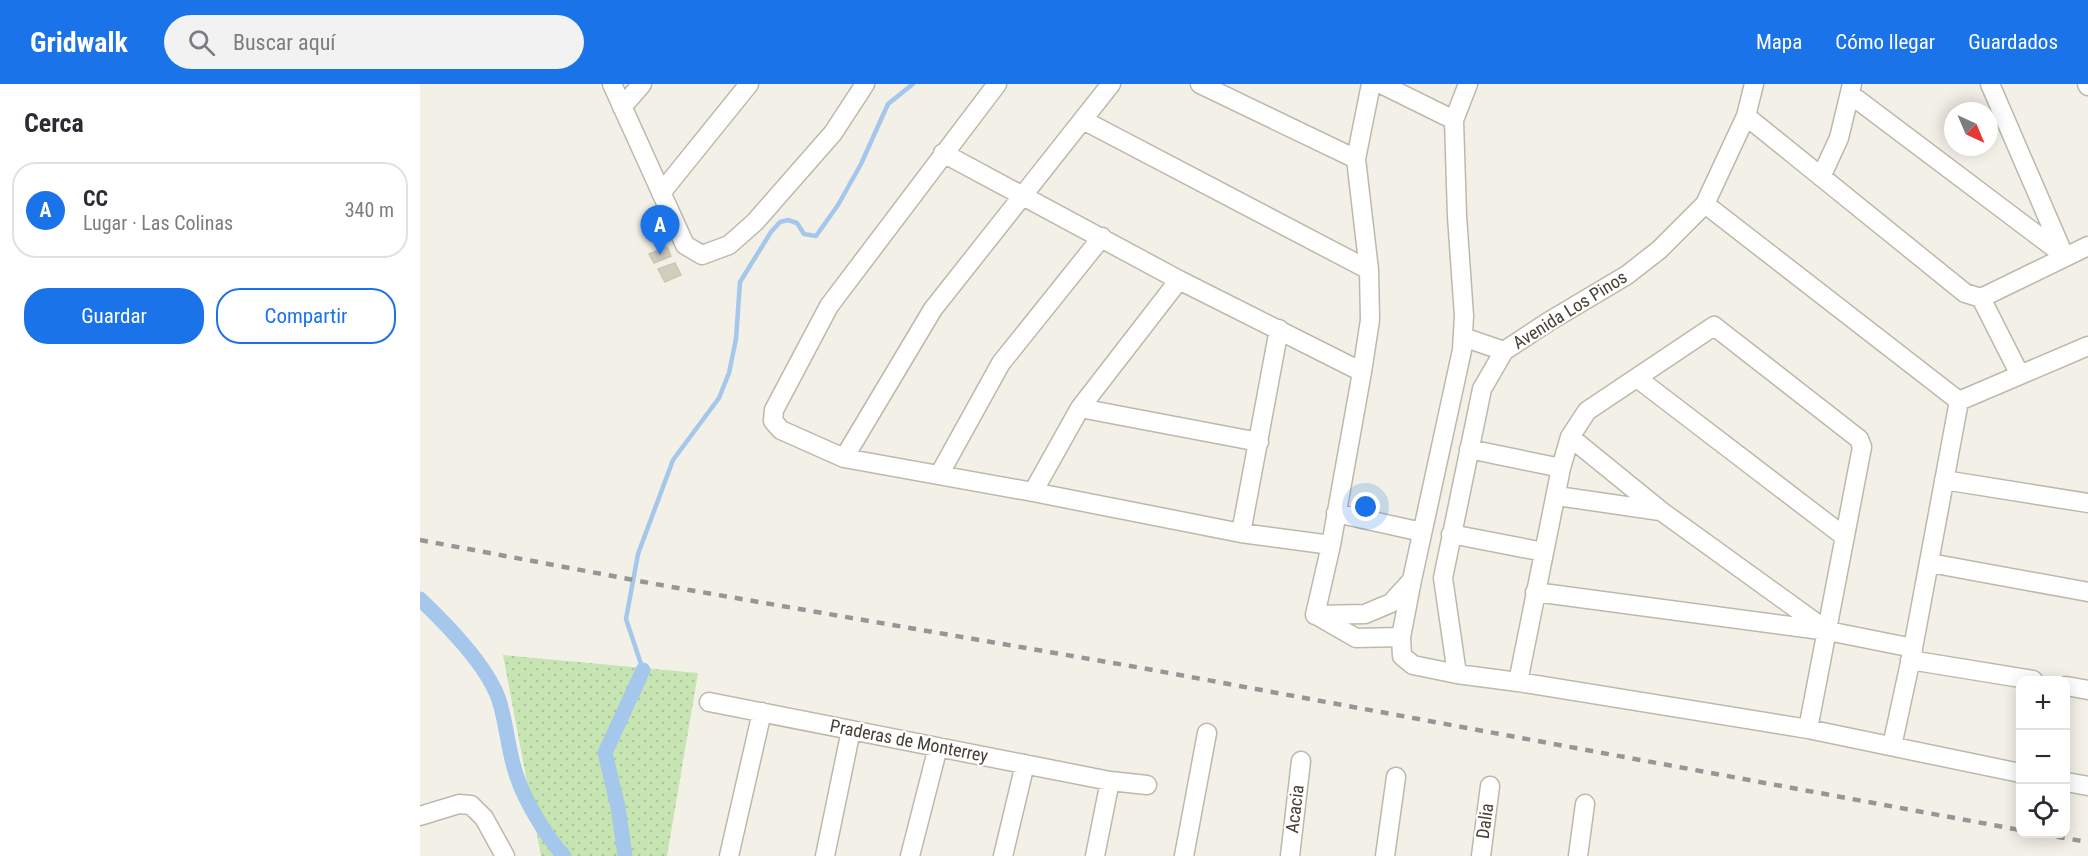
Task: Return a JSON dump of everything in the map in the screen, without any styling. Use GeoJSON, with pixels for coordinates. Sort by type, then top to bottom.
{"type":"FeatureCollection","features":[{"type":"Feature","properties":{"kind":"street"},"geometry":{"type":"LineString","coordinates":[[612,84],[685,245],[702,255],[729,245],[755,222],[833,133],[865,84]]}},
{"type":"Feature","properties":{"kind":"street"},"geometry":{"type":"LineString","coordinates":[[622,107],[642,84]]}},
{"type":"Feature","properties":{"kind":"street"},"geometry":{"type":"LineString","coordinates":[[661,193],[749,84]]}},
{"type":"Feature","properties":{"kind":"street"},"geometry":{"type":"LineString","coordinates":[[997,84],[829,306],[774,410],[773,421],[782,430],[844,458],[1241,533],[1331,545]]}},
{"type":"Feature","properties":{"kind":"street"},"geometry":{"type":"LineString","coordinates":[[844,458],[933,309],[1111,84]]}},
{"type":"Feature","properties":{"kind":"street"},"geometry":{"type":"LineString","coordinates":[[1200,84],[1356,159]]}},
{"type":"Feature","properties":{"kind":"street"},"geometry":{"type":"LineString","coordinates":[[1315,615],[1331,545],[1370,320],[1369,270],[1356,159],[1371,84]]}},
{"type":"Feature","properties":{"kind":"street"},"geometry":{"type":"LineString","coordinates":[[1381,84],[1454,120]]}},
{"type":"Feature","properties":{"kind":"street"},"geometry":{"type":"LineString","coordinates":[[1468,84],[1454,120],[1457,216],[1464,316],[1462,351],[1412,580],[1401,637],[1402,656],[1413,665],[1457,674],[1808,729],[2016,771]]}},
{"type":"Feature","properties":{"kind":"street","name":"Avenida Los Pinos"},"geometry":{"type":"LineString","coordinates":[[1457,674],[1443,578],[1482,389],[1504,351],[1548,322],[1627,276],[1659,250],[1705,204],[1746,116],[1754,84]]}},
{"type":"Feature","properties":{"kind":"street"},"geometry":{"type":"LineString","coordinates":[[1990,84],[2065,256]]}},
{"type":"Feature","properties":{"kind":"street"},"geometry":{"type":"LineString","coordinates":[[1821,177],[1839,138],[1851,89],[2065,256]]}},
{"type":"Feature","properties":{"kind":"street"},"geometry":{"type":"LineString","coordinates":[[1746,116],[1965,293],[1981,298],[2088,246]]}},
{"type":"Feature","properties":{"kind":"street"},"geometry":{"type":"LineString","coordinates":[[1083,120],[1369,270]]}},
{"type":"Feature","properties":{"kind":"street"},"geometry":{"type":"LineString","coordinates":[[944,153],[1179,280],[1362,372]]}},
{"type":"Feature","properties":{"kind":"street"},"geometry":{"type":"LineString","coordinates":[[1705,204],[1959,401]]}},
{"type":"Feature","properties":{"kind":"street"},"geometry":{"type":"LineString","coordinates":[[939,475],[1001,363],[1102,237]]}},
{"type":"Feature","properties":{"kind":"street"},"geometry":{"type":"LineString","coordinates":[[1033,492],[1080,408],[1179,280]]}},
{"type":"Feature","properties":{"kind":"street"},"geometry":{"type":"LineString","coordinates":[[1981,298],[2020,375]]}},
{"type":"Feature","properties":{"kind":"street"},"geometry":{"type":"LineString","coordinates":[[1518,682],[1561,468],[1570,437],[1587,411],[1714,326],[1859,439],[1862,447],[1808,729]]}},
{"type":"Feature","properties":{"kind":"street"},"geometry":{"type":"LineString","coordinates":[[1241,533],[1279,329]]}},
{"type":"Feature","properties":{"kind":"street"},"geometry":{"type":"LineString","coordinates":[[1463,337],[1504,351]]}},
{"type":"Feature","properties":{"kind":"street"},"geometry":{"type":"LineString","coordinates":[[1959,401],[2088,346]]}},
{"type":"Feature","properties":{"kind":"street"},"geometry":{"type":"LineString","coordinates":[[1637,378],[1845,537]]}},
{"type":"Feature","properties":{"kind":"street"},"geometry":{"type":"LineString","coordinates":[[1892,746],[1930,563],[1959,401]]}},
{"type":"Feature","properties":{"kind":"street"},"geometry":{"type":"LineString","coordinates":[[1080,408],[1259,442]]}},
{"type":"Feature","properties":{"kind":"street"},"geometry":{"type":"LineString","coordinates":[[1570,437],[1661,511],[1828,631]]}},
{"type":"Feature","properties":{"kind":"street"},"geometry":{"type":"LineString","coordinates":[[1469,449],[1561,468]]}},
{"type":"Feature","properties":{"kind":"street"},"geometry":{"type":"LineString","coordinates":[[1944,480],[2088,503]]}},
{"type":"Feature","properties":{"kind":"street"},"geometry":{"type":"LineString","coordinates":[[1557,496],[1661,511]]}},
{"type":"Feature","properties":{"kind":"street"},"geometry":{"type":"LineString","coordinates":[[1336,513],[1422,532]]}},
{"type":"Feature","properties":{"kind":"street"},"geometry":{"type":"LineString","coordinates":[[1451,534],[1544,552]]}},
{"type":"Feature","properties":{"kind":"street"},"geometry":{"type":"LineString","coordinates":[[1930,563],[2088,592]]}},
{"type":"Feature","properties":{"kind":"street"},"geometry":{"type":"LineString","coordinates":[[1315,615],[1365,614],[1391,603],[1412,580]]}},
{"type":"Feature","properties":{"kind":"street"},"geometry":{"type":"LineString","coordinates":[[1535,592],[1828,631],[1912,654],[2016,677]]}},
{"type":"Feature","properties":{"kind":"street"},"geometry":{"type":"LineString","coordinates":[[1315,615],[1356,638],[1401,637]]}},
{"type":"Feature","properties":{"kind":"street"},"geometry":{"type":"LineString","coordinates":[[2070,687],[2088,690]]}},
{"type":"Feature","properties":{"kind":"street","name":"Praderas de Monterrey"},"geometry":{"type":"LineString","coordinates":[[709,702],[1110,781],[1147,785]]}},
{"type":"Feature","properties":{"kind":"street"},"geometry":{"type":"LineString","coordinates":[[729,856],[762,712]]}},
{"type":"Feature","properties":{"kind":"street"},"geometry":{"type":"LineString","coordinates":[[825,856],[851,730]]}},
{"type":"Feature","properties":{"kind":"street"},"geometry":{"type":"LineString","coordinates":[[1184,856],[1207,733]]}},
{"type":"Feature","properties":{"kind":"street"},"geometry":{"type":"LineString","coordinates":[[910,856],[938,747]]}},
{"type":"Feature","properties":{"kind":"street","name":"Acacia"},"geometry":{"type":"LineString","coordinates":[[1290,856],[1301,761]]}},
{"type":"Feature","properties":{"kind":"street"},"geometry":{"type":"LineString","coordinates":[[1003,856],[1025,764]]}},
{"type":"Feature","properties":{"kind":"street"},"geometry":{"type":"LineString","coordinates":[[1385,856],[1395,777]]}},
{"type":"Feature","properties":{"kind":"street"},"geometry":{"type":"LineString","coordinates":[[1095,856],[1110,781]]}},
{"type":"Feature","properties":{"kind":"street"},"geometry":{"type":"LineString","coordinates":[[2070,783],[2088,786]]}},
{"type":"Feature","properties":{"kind":"street","name":"Dalia"},"geometry":{"type":"LineString","coordinates":[[1481,856],[1490,786]]}},
{"type":"Feature","properties":{"kind":"street"},"geometry":{"type":"LineString","coordinates":[[420,816],[459,804],[471,805],[477,808],[505,856]]}},
{"type":"Feature","properties":{"kind":"street"},"geometry":{"type":"LineString","coordinates":[[1578,856],[1585,804]]}},
{"type":"Feature","properties":{"kind":"green space"},"geometry":{"type":"Polygon","coordinates":[[[503,655],[698,673],[667,856],[541,856],[503,655]]]}},
{"type":"Feature","properties":{"kind":"building"},"geometry":{"type":"Polygon","coordinates":[[[667,247],[671,256],[654,263],[649,254],[667,247]]]}},
{"type":"Feature","properties":{"kind":"building"},"geometry":{"type":"Polygon","coordinates":[[[675,263],[681,275],[665,282],[658,269],[675,263]]]}},
{"type":"Feature","properties":{"kind":"waterway"},"geometry":{"type":"LineString","coordinates":[[643,670],[626,619],[638,554],[673,460],[719,398],[729,373],[736,339],[740,282],[771,232],[780,222],[788,220],[797,223],[804,234],[816,236],[838,205],[861,164],[888,104],[913,84]]}},
{"type":"Feature","properties":{"kind":"waterway"},"geometry":{"type":"LineString","coordinates":[[420,599],[476,659],[493,687],[502,709],[512,758],[521,787],[537,819],[564,856]]}},
{"type":"Feature","properties":{"kind":"waterway"},"geometry":{"type":"LineString","coordinates":[[625,856],[618,807],[605,753],[643,670]]}},
{"type":"Feature","properties":{"kind":"railway"},"geometry":{"type":"LineString","coordinates":[[420,540],[666,586],[1142,668],[2016,829]]}},
{"type":"Feature","properties":{"kind":"railway"},"geometry":{"type":"LineString","coordinates":[[2064,838],[2088,842]]}},
{"type":"Feature","properties":{"kind":"place","name":"CC"},"geometry":{"type":"Point","coordinates":[660,255]}}]}
